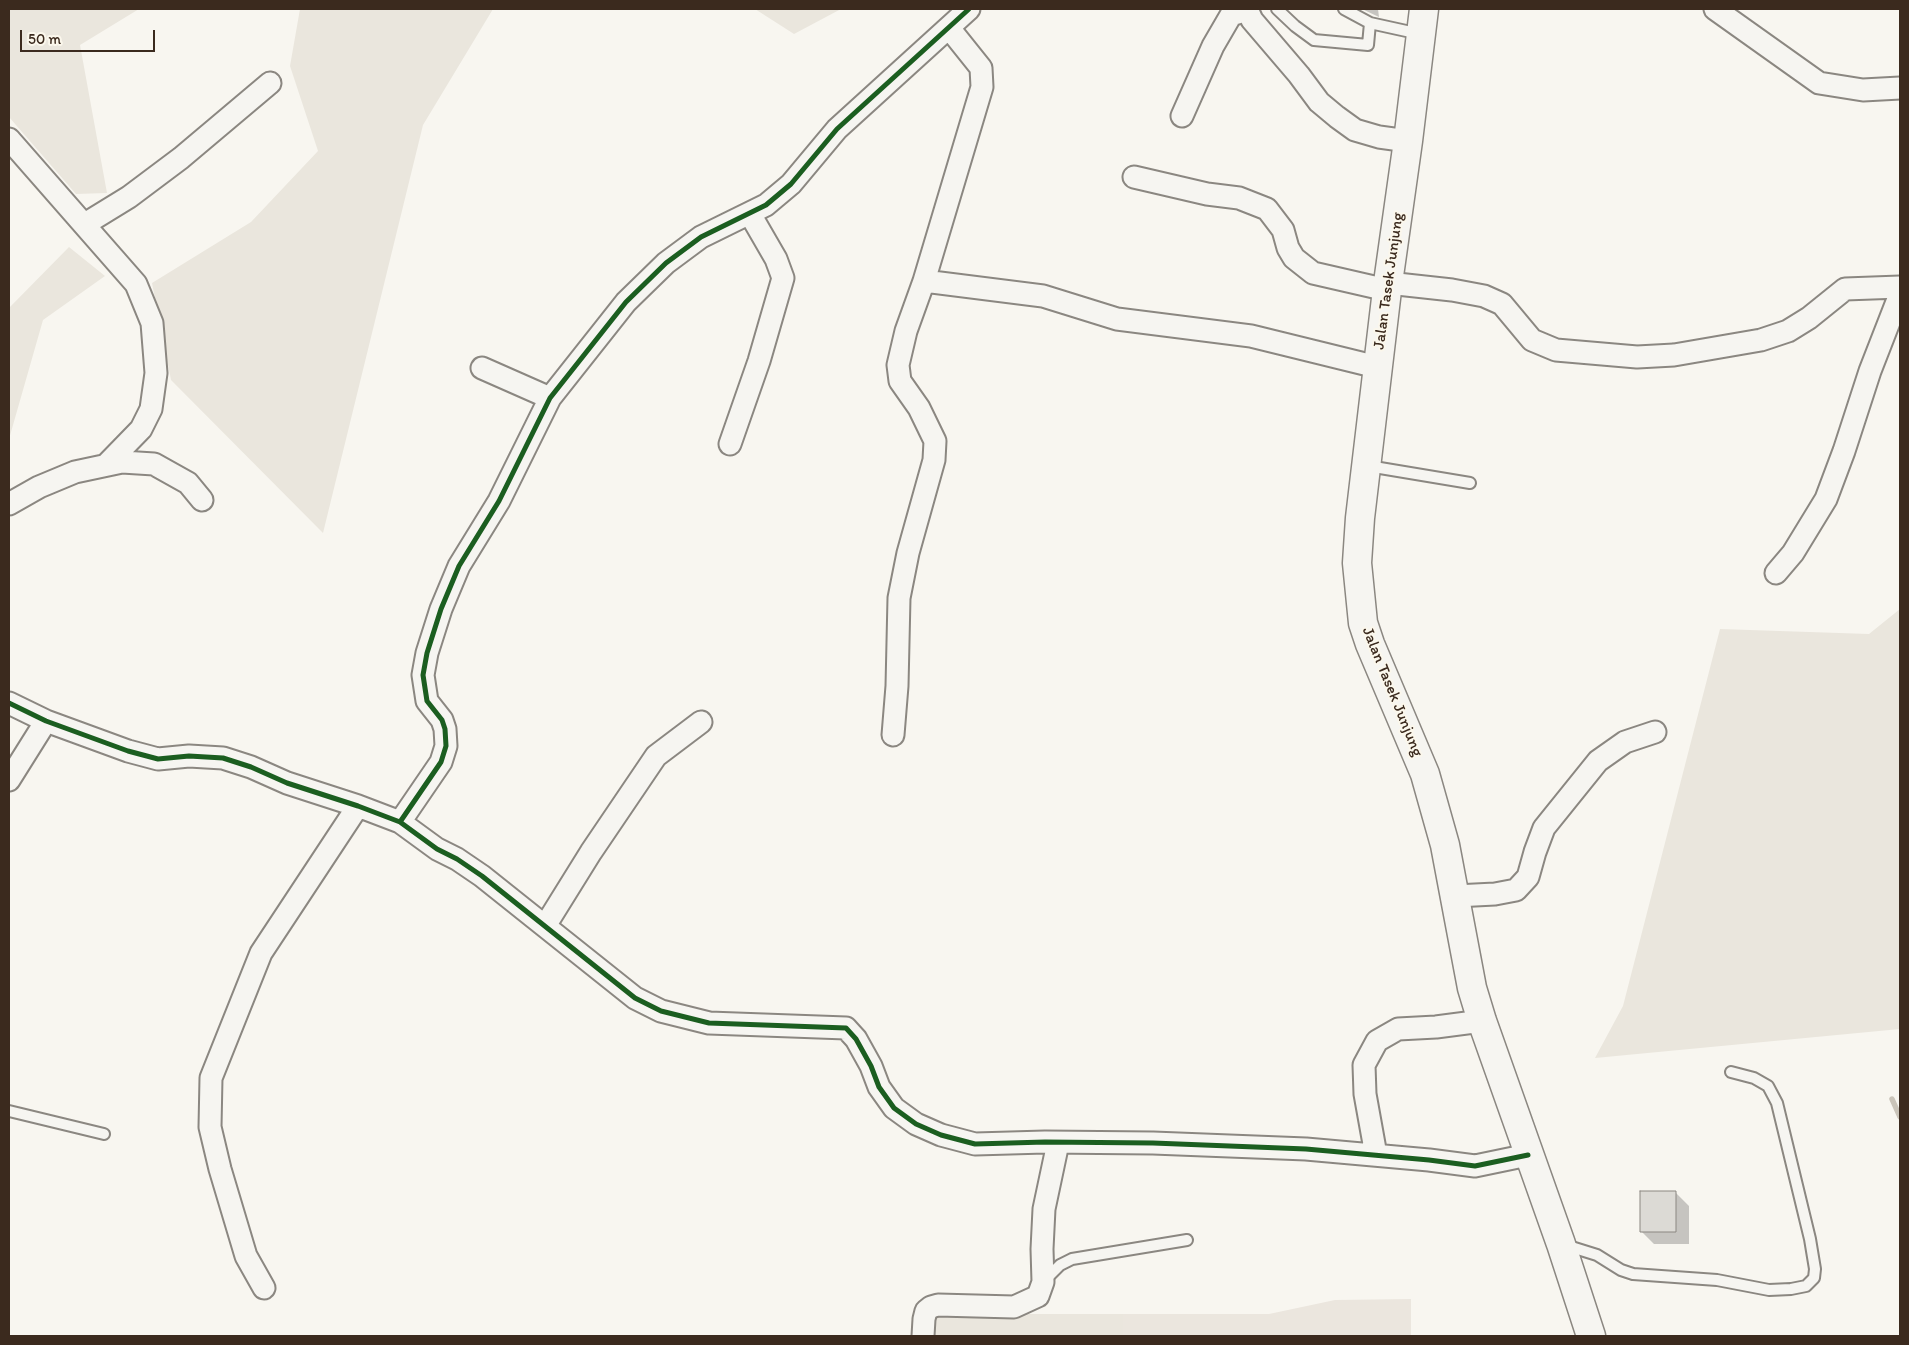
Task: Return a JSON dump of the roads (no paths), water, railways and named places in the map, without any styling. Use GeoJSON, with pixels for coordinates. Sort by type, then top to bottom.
{"type":"FeatureCollection","features":[{"type":"Feature","properties":{"kind":"main road","name":"Jalan Tasek Junjung"},"geometry":{"type":"LineString","coordinates":[[1423,22],[1365,465],[1357,563],[1363,623],[1370,644],[1425,774],[1445,845],[1472,988],[1591,1336]]}},
{"type":"Feature","properties":{"kind":"street"},"geometry":{"type":"LineString","coordinates":[[400,822],[441,762],[446,746],[442,720],[427,701],[423,675],[427,653],[441,609],[458,566],[499,501],[550,398],[626,302],[666,264],[701,237],[766,205],[791,184],[837,129],[969,9]]}},
{"type":"Feature","properties":{"kind":"street"},"geometry":{"type":"LineString","coordinates":[[1182,116],[1212,46],[1231,14],[1248,9],[1252,20],[1299,75],[1319,102],[1337,117],[1355,130],[1379,138],[1408,141]]}},
{"type":"Feature","properties":{"kind":"street"},"geometry":{"type":"LineString","coordinates":[[1715,9],[1819,83],[1863,90],[1900,88]]}},
{"type":"Feature","properties":{"kind":"street"},"geometry":{"type":"LineString","coordinates":[[893,735],[897,686],[899,598],[908,553],[934,460],[932,434],[919,408],[900,381],[898,365],[906,331],[924,281],[982,87],[981,68],[949,28]]}},
{"type":"Feature","properties":{"kind":"street"},"geometry":{"type":"LineString","coordinates":[[84,224],[129,196],[174,163],[270,83]]}},
{"type":"Feature","properties":{"kind":"street"},"geometry":{"type":"LineString","coordinates":[[9,138],[136,284],[152,323],[156,373],[151,409],[141,428],[106,466]]}},
{"type":"Feature","properties":{"kind":"street"},"geometry":{"type":"LineString","coordinates":[[1134,177],[1207,194],[1238,198],[1266,209],[1283,230],[1288,248],[1294,258],[1313,273],[1387,286],[1452,290],[1484,296],[1502,304],[1532,340],[1556,350],[1637,356],[1674,355],[1761,340],[1788,331],[1809,318],[1845,289],[1900,287]]}},
{"type":"Feature","properties":{"kind":"street"},"geometry":{"type":"LineString","coordinates":[[730,444],[759,361],[783,278],[776,260],[750,214]]}},
{"type":"Feature","properties":{"kind":"street"},"geometry":{"type":"LineString","coordinates":[[924,281],[1043,296],[1117,319],[1251,336],[1377,366]]}},
{"type":"Feature","properties":{"kind":"street"},"geometry":{"type":"LineString","coordinates":[[1776,573],[1793,553],[1826,499],[1870,371],[1900,294]]}},
{"type":"Feature","properties":{"kind":"street"},"geometry":{"type":"LineString","coordinates":[[482,368],[550,398]]}},
{"type":"Feature","properties":{"kind":"street"},"geometry":{"type":"LineString","coordinates":[[9,504],[38,487],[75,472],[122,462],[154,464],[188,483],[202,500]]}},
{"type":"Feature","properties":{"kind":"street"},"geometry":{"type":"LineString","coordinates":[[9,703],[46,721],[128,751],[158,759],[188,756],[224,758],[251,766],[287,783],[400,822],[437,849],[457,859],[482,876],[636,998],[661,1011],[710,1023],[846,1028],[856,1039],[871,1066],[879,1086],[894,1108],[916,1124],[941,1135],[975,1144],[1153,1143],[1296,1148],[1475,1166],[1528,1155]]}},
{"type":"Feature","properties":{"kind":"street"},"geometry":{"type":"LineString","coordinates":[[9,780],[46,721]]}},
{"type":"Feature","properties":{"kind":"street"},"geometry":{"type":"LineString","coordinates":[[545,926],[590,852],[656,756],[701,722]]}},
{"type":"Feature","properties":{"kind":"street"},"geometry":{"type":"LineString","coordinates":[[1454,896],[1495,894],[1516,890],[1528,877],[1534,852],[1544,828],[1598,761],[1625,742],[1655,732]]}},
{"type":"Feature","properties":{"kind":"street"},"geometry":{"type":"LineString","coordinates":[[264,1288],[246,1256],[220,1169],[210,1127],[210,1078],[261,953],[358,806]]}},
{"type":"Feature","properties":{"kind":"street"},"geometry":{"type":"LineString","coordinates":[[1376,1155],[1365,1094],[1364,1065],[1377,1041],[1398,1029],[1436,1027],[1482,1021]]}},
{"type":"Feature","properties":{"kind":"street"},"geometry":{"type":"LineString","coordinates":[[923,1336],[924,1319],[926,1311],[930,1307],[938,1305],[1014,1307],[1038,1296],[1043,1282],[1044,1209],[1058,1143]]}},
{"type":"Feature","properties":{"kind":"lane"},"geometry":{"type":"LineString","coordinates":[[1277,9],[1314,40],[1368,45],[1370,24]]}},
{"type":"Feature","properties":{"kind":"lane"},"geometry":{"type":"LineString","coordinates":[[1344,9],[1370,24],[1423,22]]}},
{"type":"Feature","properties":{"kind":"lane"},"geometry":{"type":"LineString","coordinates":[[1365,465],[1470,482]]}},
{"type":"Feature","properties":{"kind":"lane"},"geometry":{"type":"LineString","coordinates":[[1561,1244],[1597,1255],[1622,1270],[1633,1274],[1717,1280],[1769,1290],[1806,1286],[1814,1278],[1810,1239],[1777,1103],[1768,1086],[1754,1078],[1731,1072]]}},
{"type":"Feature","properties":{"kind":"lane"},"geometry":{"type":"LineString","coordinates":[[9,1112],[104,1134]]}},
{"type":"Feature","properties":{"kind":"lane"},"geometry":{"type":"LineString","coordinates":[[1043,1282],[1060,1265],[1072,1259],[1187,1240]]}},
{"type":"Feature","properties":{"kind":"waterway"},"geometry":{"type":"LineString","coordinates":[[1892,1099],[1900,1117]]}}]}
